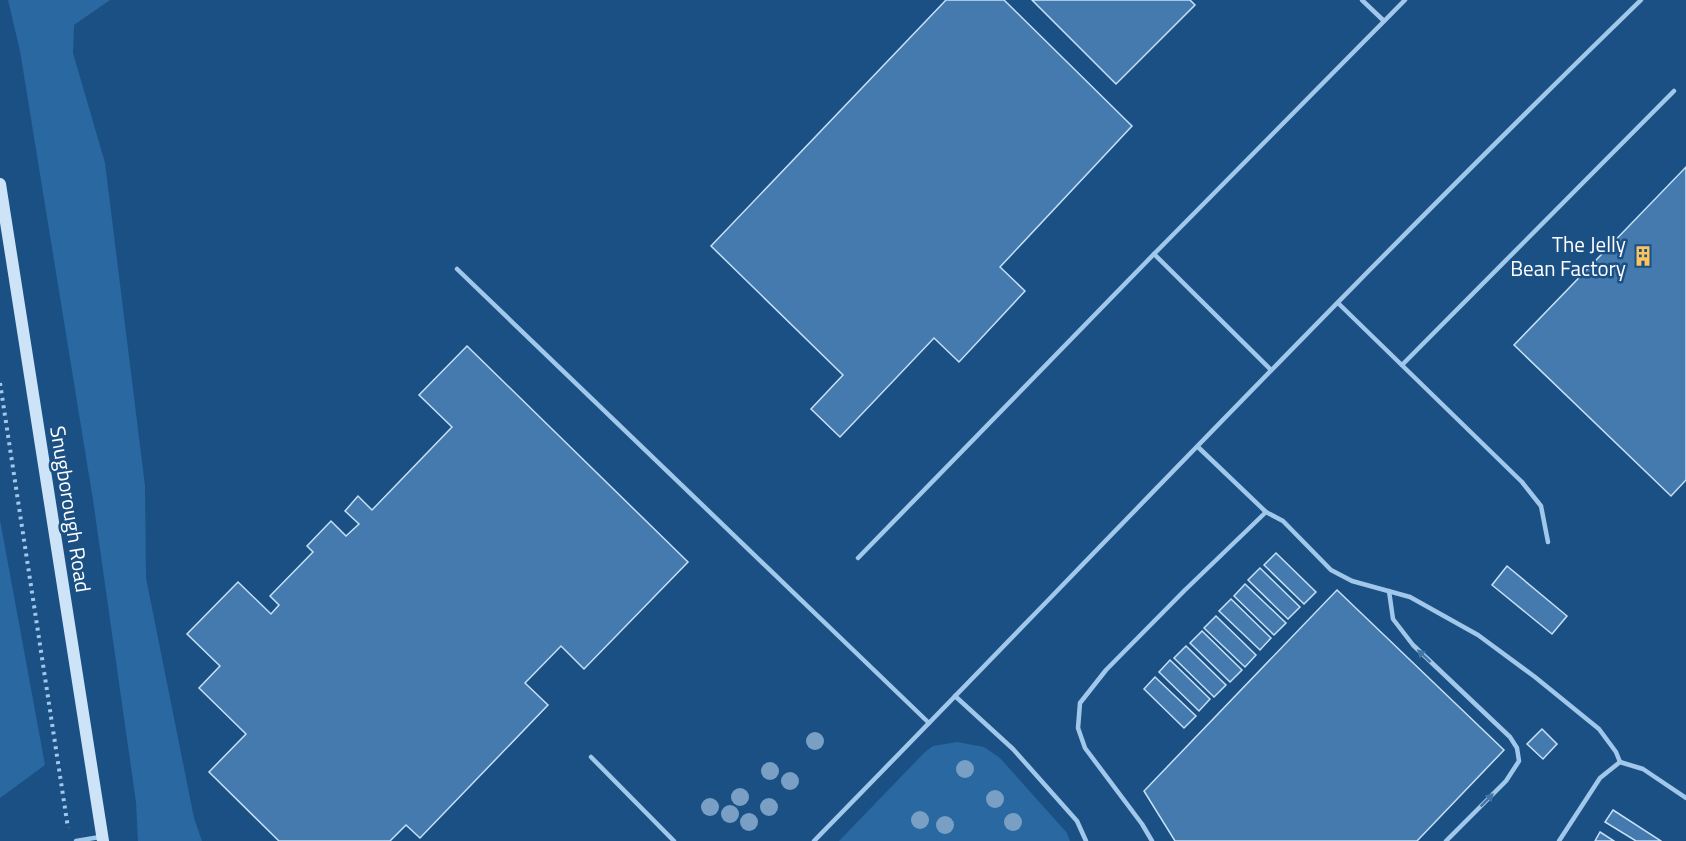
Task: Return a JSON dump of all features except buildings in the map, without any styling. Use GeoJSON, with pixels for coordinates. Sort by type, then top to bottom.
{"type":"FeatureCollection","features":[{"type":"Feature","properties":{"kind":"main road","name":"Snugborough Road"},"geometry":{"type":"LineString","coordinates":[[0,184],[103,839]]}},
{"type":"Feature","properties":{"kind":"lane"},"geometry":{"type":"LineString","coordinates":[[1362,0],[1384,21]]}},
{"type":"Feature","properties":{"kind":"lane"},"geometry":{"type":"LineString","coordinates":[[858,558],[1405,0]]}},
{"type":"Feature","properties":{"kind":"lane"},"geometry":{"type":"LineString","coordinates":[[814,841],[1271,370],[1525,112],[1641,0]]}},
{"type":"Feature","properties":{"kind":"lane"},"geometry":{"type":"LineString","coordinates":[[1402,365],[1674,91]]}},
{"type":"Feature","properties":{"kind":"lane"},"geometry":{"type":"LineString","coordinates":[[1154,254],[1271,370]]}},
{"type":"Feature","properties":{"kind":"lane"},"geometry":{"type":"LineString","coordinates":[[457,269],[929,723]]}},
{"type":"Feature","properties":{"kind":"lane"},"geometry":{"type":"LineString","coordinates":[[1338,303],[1522,482],[1541,507],[1548,542]]}},
{"type":"Feature","properties":{"kind":"lane"},"geometry":{"type":"LineString","coordinates":[[1198,447],[1266,512],[1283,521],[1331,570],[1352,581],[1410,597],[1478,635],[1526,670],[1599,729],[1616,752],[1620,762],[1642,770],[1686,798]]}},
{"type":"Feature","properties":{"kind":"lane"},"geometry":{"type":"LineString","coordinates":[[1152,841],[1142,824],[1085,748],[1078,728],[1080,703],[1122,654],[1266,512]]}},
{"type":"Feature","properties":{"kind":"lane"},"geometry":{"type":"LineString","coordinates":[[1389,591],[1393,620],[1413,645],[1510,737],[1517,748],[1519,761],[1506,781],[1446,841]]}},
{"type":"Feature","properties":{"kind":"lane"},"geometry":{"type":"LineString","coordinates":[[955,696],[1013,749],[1077,821],[1086,841]]}},
{"type":"Feature","properties":{"kind":"lane"},"geometry":{"type":"LineString","coordinates":[[591,757],[674,841]]}},
{"type":"Feature","properties":{"kind":"lane"},"geometry":{"type":"LineString","coordinates":[[1559,841],[1600,778],[1620,762]]}},
{"type":"Feature","properties":{"kind":"lane"},"geometry":{"type":"LineString","coordinates":[[76,841],[103,839]]}},
{"type":"Feature","properties":{"kind":"path"},"geometry":{"type":"LineString","coordinates":[[0,383],[69,829]]}},
{"type":"Feature","properties":{"kind":"shaded area"},"geometry":{"type":"Polygon","coordinates":[[[8,0],[110,0],[74,25],[73,53],[105,163],[145,486],[146,578],[194,818],[202,841],[138,841],[136,802],[93,500],[20,51],[8,0]]]}},
{"type":"Feature","properties":{"kind":"shaded area"},"geometry":{"type":"Polygon","coordinates":[[[0,520],[45,765],[0,798],[0,520]]]}},
{"type":"Feature","properties":{"kind":"shaded area"},"geometry":{"type":"Polygon","coordinates":[[[957,742],[984,747],[1000,758],[1067,833],[1070,841],[839,841],[925,752],[933,746],[957,742]]]}},
{"type":"Feature","properties":{"kind":"place","name":"The Jelly Bean Factory"},"geometry":{"type":"Point","coordinates":[1643,256]}}]}
